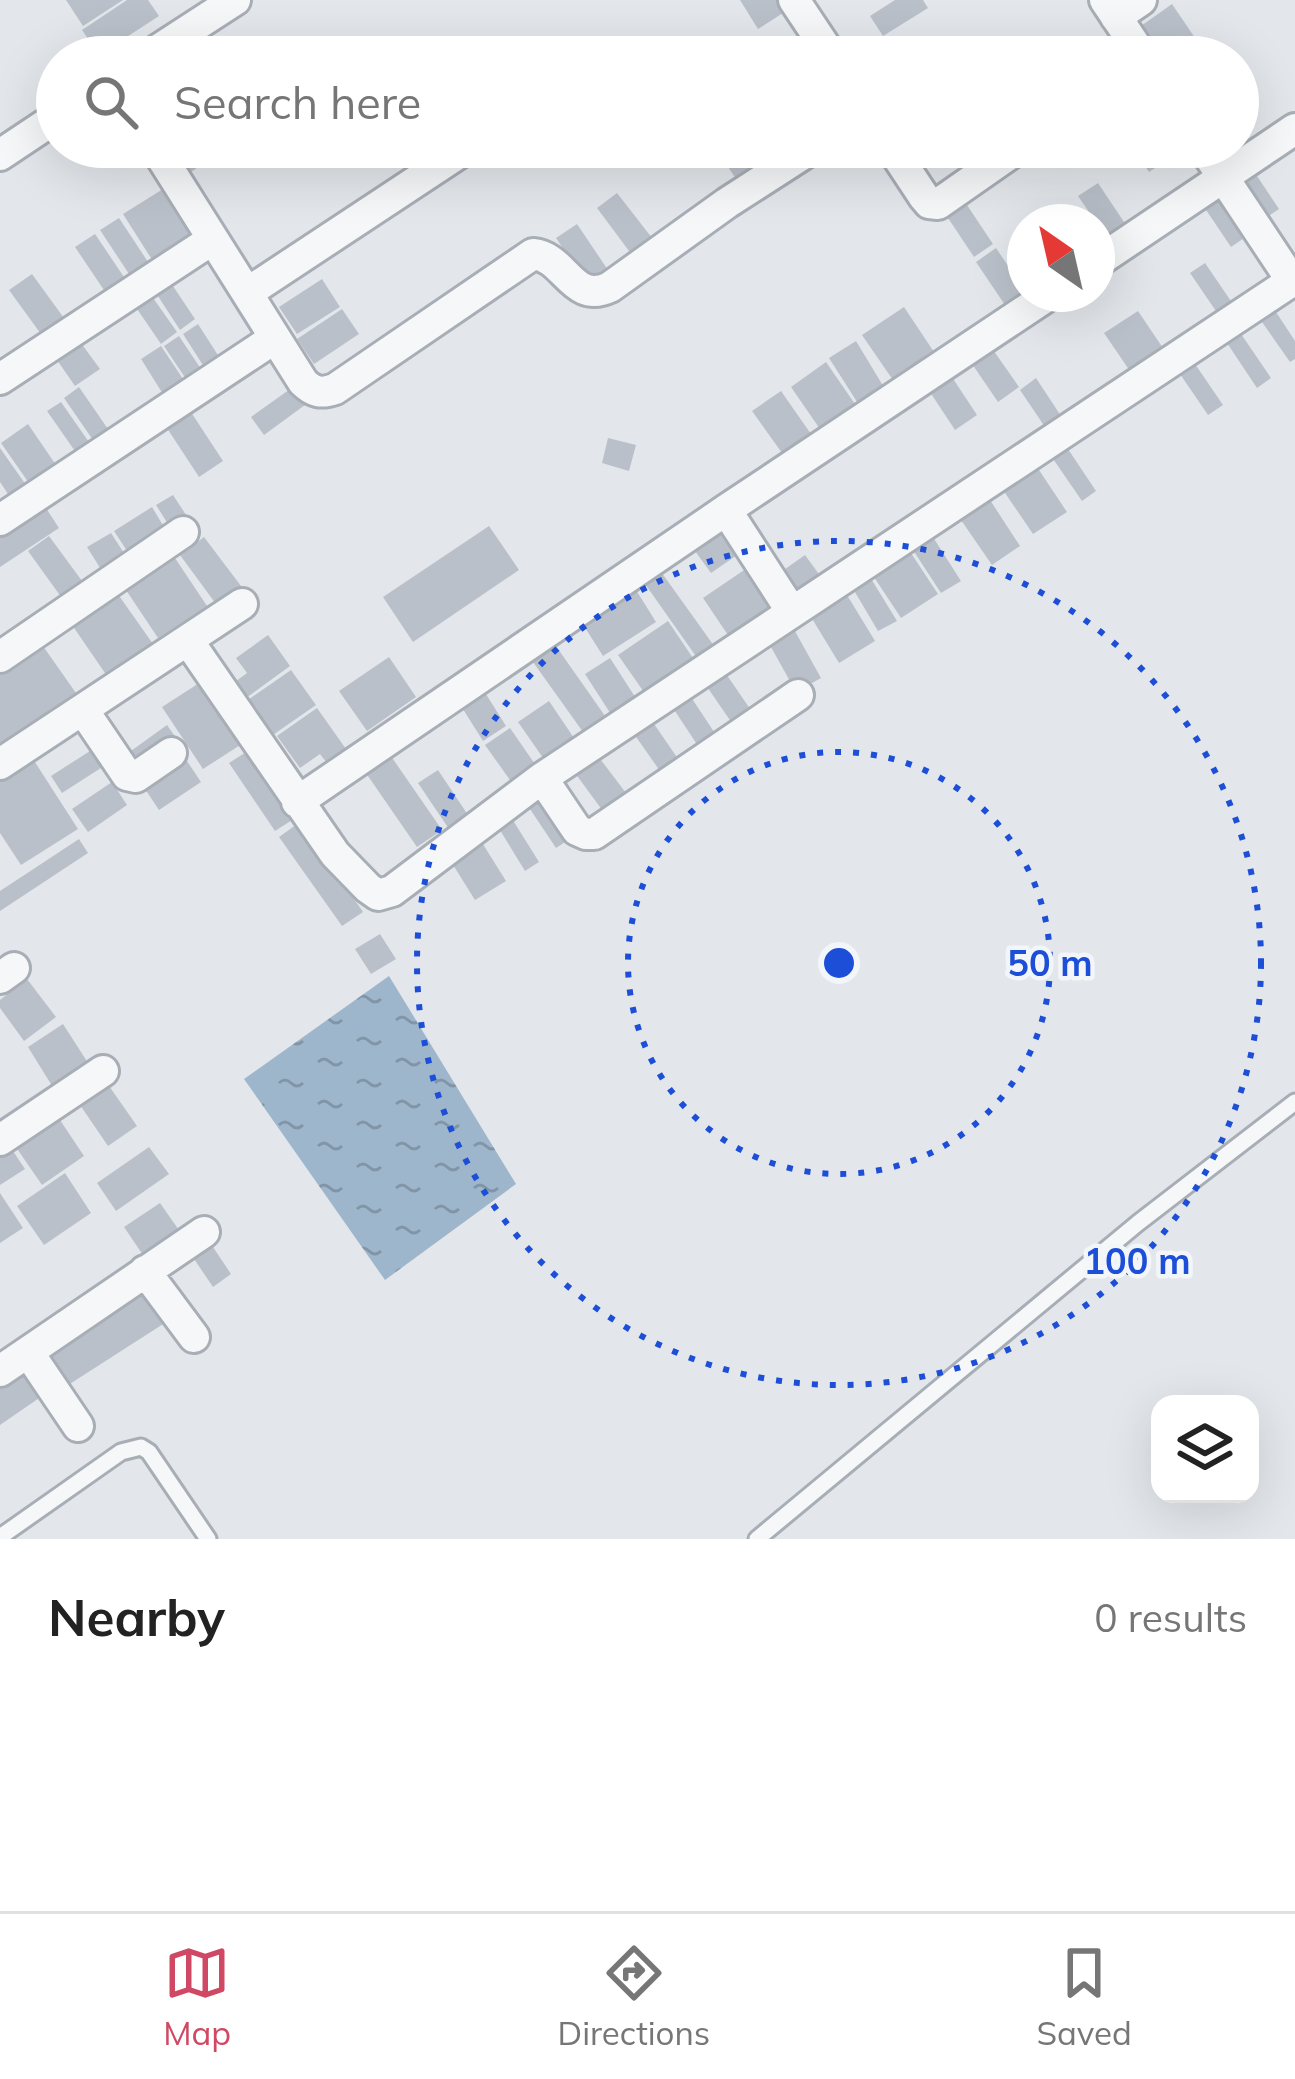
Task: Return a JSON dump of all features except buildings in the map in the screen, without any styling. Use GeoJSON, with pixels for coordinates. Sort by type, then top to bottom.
{"type":"FeatureCollection","features":[{"type":"Feature","properties":{"kind":"street"},"geometry":{"type":"LineString","coordinates":[[180,36],[235,0]]}},
{"type":"Feature","properties":{"kind":"street"},"geometry":{"type":"LineString","coordinates":[[794,0],[818,36]]}},
{"type":"Feature","properties":{"kind":"street"},"geometry":{"type":"LineString","coordinates":[[1121,6],[1134,36]]}},
{"type":"Feature","properties":{"kind":"street"},"geometry":{"type":"LineString","coordinates":[[1259,154],[1295,129]]}},
{"type":"Feature","properties":{"kind":"street"},"geometry":{"type":"LineString","coordinates":[[0,155],[36,131]]}},
{"type":"Feature","properties":{"kind":"street"},"geometry":{"type":"LineString","coordinates":[[168,168],[303,382],[312,391],[326,392],[532,254],[548,257],[577,285],[598,293],[781,168]]}},
{"type":"Feature","properties":{"kind":"street"},"geometry":{"type":"LineString","coordinates":[[248,293],[436,168]]}},
{"type":"Feature","properties":{"kind":"street"},"geometry":{"type":"LineString","coordinates":[[905,168],[924,197],[938,204],[990,168]]}},
{"type":"Feature","properties":{"kind":"street"},"geometry":{"type":"LineString","coordinates":[[189,642],[335,854],[368,889],[378,895],[392,891],[542,778],[1294,280],[1217,168]]}},
{"type":"Feature","properties":{"kind":"street"},"geometry":{"type":"LineString","coordinates":[[1115,250],[1238,168]]}},
{"type":"Feature","properties":{"kind":"street"},"geometry":{"type":"LineString","coordinates":[[0,379],[213,238]]}},
{"type":"Feature","properties":{"kind":"street"},"geometry":{"type":"LineString","coordinates":[[297,802],[1023,312]]}},
{"type":"Feature","properties":{"kind":"street"},"geometry":{"type":"LineString","coordinates":[[0,520],[274,338]]}},
{"type":"Feature","properties":{"kind":"street"},"geometry":{"type":"LineString","coordinates":[[726,510],[792,612]]}},
{"type":"Feature","properties":{"kind":"street"},"geometry":{"type":"LineString","coordinates":[[0,657],[183,532]]}},
{"type":"Feature","properties":{"kind":"street"},"geometry":{"type":"LineString","coordinates":[[0,764],[242,604]]}},
{"type":"Feature","properties":{"kind":"street"},"geometry":{"type":"LineString","coordinates":[[542,778],[578,830],[594,834],[798,695]]}},
{"type":"Feature","properties":{"kind":"street"},"geometry":{"type":"LineString","coordinates":[[83,710],[127,776],[136,777],[171,752]]}},
{"type":"Feature","properties":{"kind":"street"},"geometry":{"type":"LineString","coordinates":[[0,1140],[103,1070]]}},
{"type":"Feature","properties":{"kind":"street"},"geometry":{"type":"LineString","coordinates":[[0,1371],[204,1232]]}},
{"type":"Feature","properties":{"kind":"street"},"geometry":{"type":"LineString","coordinates":[[145,1271],[194,1337]]}},
{"type":"Feature","properties":{"kind":"street"},"geometry":{"type":"LineString","coordinates":[[28,1352],[78,1426]]}},
{"type":"Feature","properties":{"kind":"lane"},"geometry":{"type":"LineString","coordinates":[[757,1539],[1138,1222],[1295,1102]]}},
{"type":"Feature","properties":{"kind":"lane"},"geometry":{"type":"LineString","coordinates":[[0,1537],[121,1452],[141,1447],[208,1539]]}},
{"type":"Feature","properties":{"kind":"water"},"geometry":{"type":"Polygon","coordinates":[[[389,976],[516,1184],[385,1280],[244,1079],[389,976]]]}}]}
